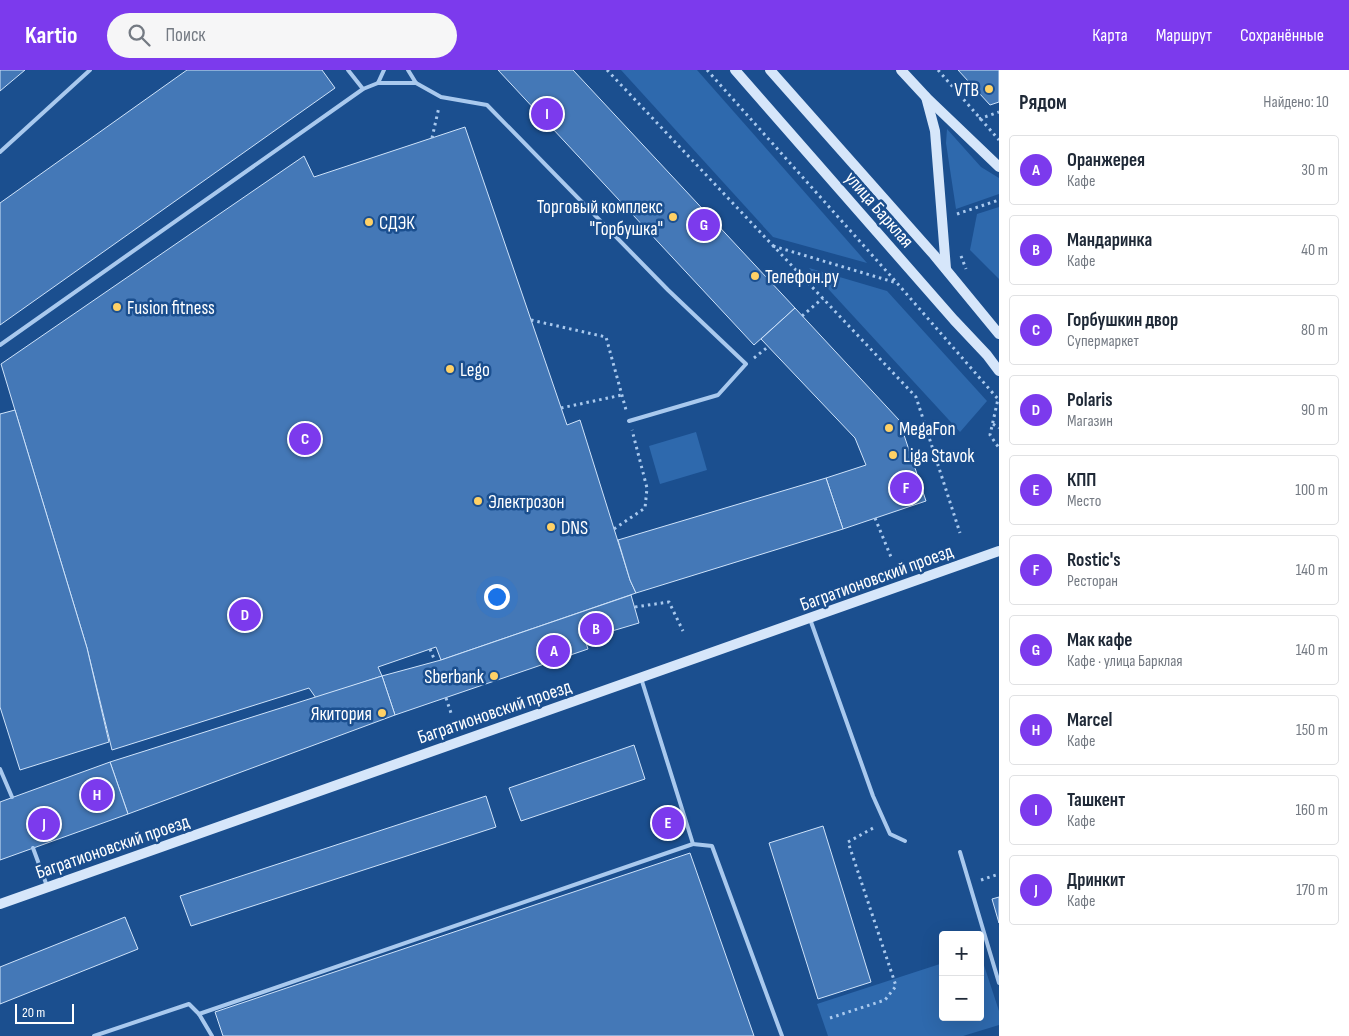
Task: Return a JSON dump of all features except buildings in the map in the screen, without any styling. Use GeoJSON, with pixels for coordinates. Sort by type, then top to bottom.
{"type":"FeatureCollection","features":[{"type":"Feature","properties":{"kind":"street"},"geometry":{"type":"LineString","coordinates":[[730,70],[751,88]]}},
{"type":"Feature","properties":{"kind":"street","name":"улица Барклая"},"geometry":{"type":"LineString","coordinates":[[735,70],[954,320],[987,355],[999,371]]}},
{"type":"Feature","properties":{"kind":"street","name":"улица Барклая"},"geometry":{"type":"LineString","coordinates":[[770,70],[946,269],[999,334]]}},
{"type":"Feature","properties":{"kind":"street"},"geometry":{"type":"LineString","coordinates":[[901,70],[926,97],[999,167]]}},
{"type":"Feature","properties":{"kind":"street"},"geometry":{"type":"LineString","coordinates":[[926,97],[935,131],[946,269]]}},
{"type":"Feature","properties":{"kind":"street","name":"Багратионовский проезд"},"geometry":{"type":"LineString","coordinates":[[0,904],[999,551]]}},
{"type":"Feature","properties":{"kind":"lane"},"geometry":{"type":"LineString","coordinates":[[0,152],[90,70]]}},
{"type":"Feature","properties":{"kind":"lane"},"geometry":{"type":"LineString","coordinates":[[348,70],[363,89]]}},
{"type":"Feature","properties":{"kind":"lane"},"geometry":{"type":"LineString","coordinates":[[378,83],[384,70]]}},
{"type":"Feature","properties":{"kind":"lane"},"geometry":{"type":"LineString","coordinates":[[408,70],[416,83],[441,97],[487,105],[661,283],[746,364],[718,395],[629,421]]}},
{"type":"Feature","properties":{"kind":"lane"},"geometry":{"type":"LineString","coordinates":[[0,345],[363,89],[378,83],[416,83]]}},
{"type":"Feature","properties":{"kind":"lane"},"geometry":{"type":"LineString","coordinates":[[810,618],[873,796],[890,834],[905,841]]}},
{"type":"Feature","properties":{"kind":"lane"},"geometry":{"type":"LineString","coordinates":[[641,678],[693,844]]}},
{"type":"Feature","properties":{"kind":"lane"},"geometry":{"type":"LineString","coordinates":[[0,769],[12,797]]}},
{"type":"Feature","properties":{"kind":"lane"},"geometry":{"type":"LineString","coordinates":[[199,1014],[693,844],[712,846],[782,1036]]}},
{"type":"Feature","properties":{"kind":"lane"},"geometry":{"type":"LineString","coordinates":[[33,848],[48,887]]}},
{"type":"Feature","properties":{"kind":"lane"},"geometry":{"type":"LineString","coordinates":[[960,852],[999,983]]}},
{"type":"Feature","properties":{"kind":"lane"},"geometry":{"type":"LineString","coordinates":[[94,1036],[188,1004],[199,1014],[212,1036]]}},
{"type":"Feature","properties":{"kind":"path"},"geometry":{"type":"LineString","coordinates":[[607,70],[916,398],[960,534]]}},
{"type":"Feature","properties":{"kind":"path"},"geometry":{"type":"LineString","coordinates":[[707,70],[998,399],[990,435],[999,448]]}},
{"type":"Feature","properties":{"kind":"path"},"geometry":{"type":"LineString","coordinates":[[938,70],[999,140]]}},
{"type":"Feature","properties":{"kind":"path"},"geometry":{"type":"LineString","coordinates":[[432,138],[441,97]]}},
{"type":"Feature","properties":{"kind":"path"},"geometry":{"type":"LineString","coordinates":[[979,119],[999,112]]}},
{"type":"Feature","properties":{"kind":"path"},"geometry":{"type":"LineString","coordinates":[[951,215],[999,200]]}},
{"type":"Feature","properties":{"kind":"path"},"geometry":{"type":"LineString","coordinates":[[773,246],[897,283]]}},
{"type":"Feature","properties":{"kind":"path"},"geometry":{"type":"LineString","coordinates":[[802,316],[823,298]]}},
{"type":"Feature","properties":{"kind":"path"},"geometry":{"type":"LineString","coordinates":[[531,320],[606,337],[648,488],[645,508],[614,529]]}},
{"type":"Feature","properties":{"kind":"path"},"geometry":{"type":"LineString","coordinates":[[746,364],[769,346]]}},
{"type":"Feature","properties":{"kind":"path"},"geometry":{"type":"LineString","coordinates":[[562,408],[622,396]]}},
{"type":"Feature","properties":{"kind":"path"},"geometry":{"type":"LineString","coordinates":[[993,424],[999,428]]}},
{"type":"Feature","properties":{"kind":"path"},"geometry":{"type":"LineString","coordinates":[[875,518],[891,558]]}},
{"type":"Feature","properties":{"kind":"path"},"geometry":{"type":"LineString","coordinates":[[635,607],[669,602],[683,631]]}},
{"type":"Feature","properties":{"kind":"path"},"geometry":{"type":"LineString","coordinates":[[430,649],[435,661]]}},
{"type":"Feature","properties":{"kind":"path"},"geometry":{"type":"LineString","coordinates":[[446,698],[450,713]]}},
{"type":"Feature","properties":{"kind":"path"},"geometry":{"type":"LineString","coordinates":[[830,1018],[885,1000],[896,986],[848,842],[885,822]]}},
{"type":"Feature","properties":{"kind":"path"},"geometry":{"type":"LineString","coordinates":[[970,884],[999,874]]}},
{"type":"Feature","properties":{"kind":"shaded area"},"geometry":{"type":"Polygon","coordinates":[[[621,70],[697,70],[867,263],[773,237],[621,70]]]}},
{"type":"Feature","properties":{"kind":"shaded area"},"geometry":{"type":"Polygon","coordinates":[[[947,129],[981,167],[999,178],[999,194],[956,209],[946,143],[947,129]]]}},
{"type":"Feature","properties":{"kind":"shaded area"},"geometry":{"type":"Polygon","coordinates":[[[999,207],[999,279],[970,250],[977,214],[999,207]]]}},
{"type":"Feature","properties":{"kind":"shaded area"},"geometry":{"type":"Polygon","coordinates":[[[809,268],[887,291],[987,401],[960,432],[809,268]]]}},
{"type":"Feature","properties":{"kind":"shaded area"},"geometry":{"type":"Polygon","coordinates":[[[696,432],[707,470],[660,484],[649,446],[696,432]]]}},
{"type":"Feature","properties":{"kind":"shaded area"},"geometry":{"type":"Polygon","coordinates":[[[939,964],[939,1021],[984,1021],[984,965],[999,1011],[999,1025],[963,1036],[828,1036],[817,1004],[939,964]]]}},
{"type":"Feature","properties":{"kind":"place","name":"VTB"},"geometry":{"type":"Point","coordinates":[989,89]}},
{"type":"Feature","properties":{"kind":"place","name":"Ташкент"},"geometry":{"type":"Point","coordinates":[547,114]}},
{"type":"Feature","properties":{"kind":"place","name":"Торговый комплекс \"Горбушка\""},"geometry":{"type":"Point","coordinates":[673,217]}},
{"type":"Feature","properties":{"kind":"place","name":"СДЭК"},"geometry":{"type":"Point","coordinates":[369,222]}},
{"type":"Feature","properties":{"kind":"place","name":"Мак кафе"},"geometry":{"type":"Point","coordinates":[704,225]}},
{"type":"Feature","properties":{"kind":"place","name":"Телефон.ру"},"geometry":{"type":"Point","coordinates":[755,276]}},
{"type":"Feature","properties":{"kind":"place","name":"Fusion fitness"},"geometry":{"type":"Point","coordinates":[117,307]}},
{"type":"Feature","properties":{"kind":"place","name":"Lego"},"geometry":{"type":"Point","coordinates":[450,369]}},
{"type":"Feature","properties":{"kind":"place","name":"MegaFon"},"geometry":{"type":"Point","coordinates":[889,428]}},
{"type":"Feature","properties":{"kind":"place","name":"Горбушкин двор"},"geometry":{"type":"Point","coordinates":[305,439]}},
{"type":"Feature","properties":{"kind":"place","name":"Liga Stavok"},"geometry":{"type":"Point","coordinates":[893,455]}},
{"type":"Feature","properties":{"kind":"place","name":"Rostic's"},"geometry":{"type":"Point","coordinates":[906,488]}},
{"type":"Feature","properties":{"kind":"place","name":"Электрозон"},"geometry":{"type":"Point","coordinates":[478,501]}},
{"type":"Feature","properties":{"kind":"place","name":"DNS"},"geometry":{"type":"Point","coordinates":[551,527]}},
{"type":"Feature","properties":{"kind":"place","name":"Polaris"},"geometry":{"type":"Point","coordinates":[245,615]}},
{"type":"Feature","properties":{"kind":"place","name":"Мандаринка"},"geometry":{"type":"Point","coordinates":[596,629]}},
{"type":"Feature","properties":{"kind":"place","name":"Оранжерея"},"geometry":{"type":"Point","coordinates":[554,651]}},
{"type":"Feature","properties":{"kind":"place","name":"Sberbank"},"geometry":{"type":"Point","coordinates":[494,676]}},
{"type":"Feature","properties":{"kind":"place","name":"Якитория"},"geometry":{"type":"Point","coordinates":[382,713]}},
{"type":"Feature","properties":{"kind":"place","name":"Marcel"},"geometry":{"type":"Point","coordinates":[97,795]}},
{"type":"Feature","properties":{"kind":"place","name":"КПП"},"geometry":{"type":"Point","coordinates":[668,823]}},
{"type":"Feature","properties":{"kind":"place","name":"Дринкит"},"geometry":{"type":"Point","coordinates":[44,824]}}]}
